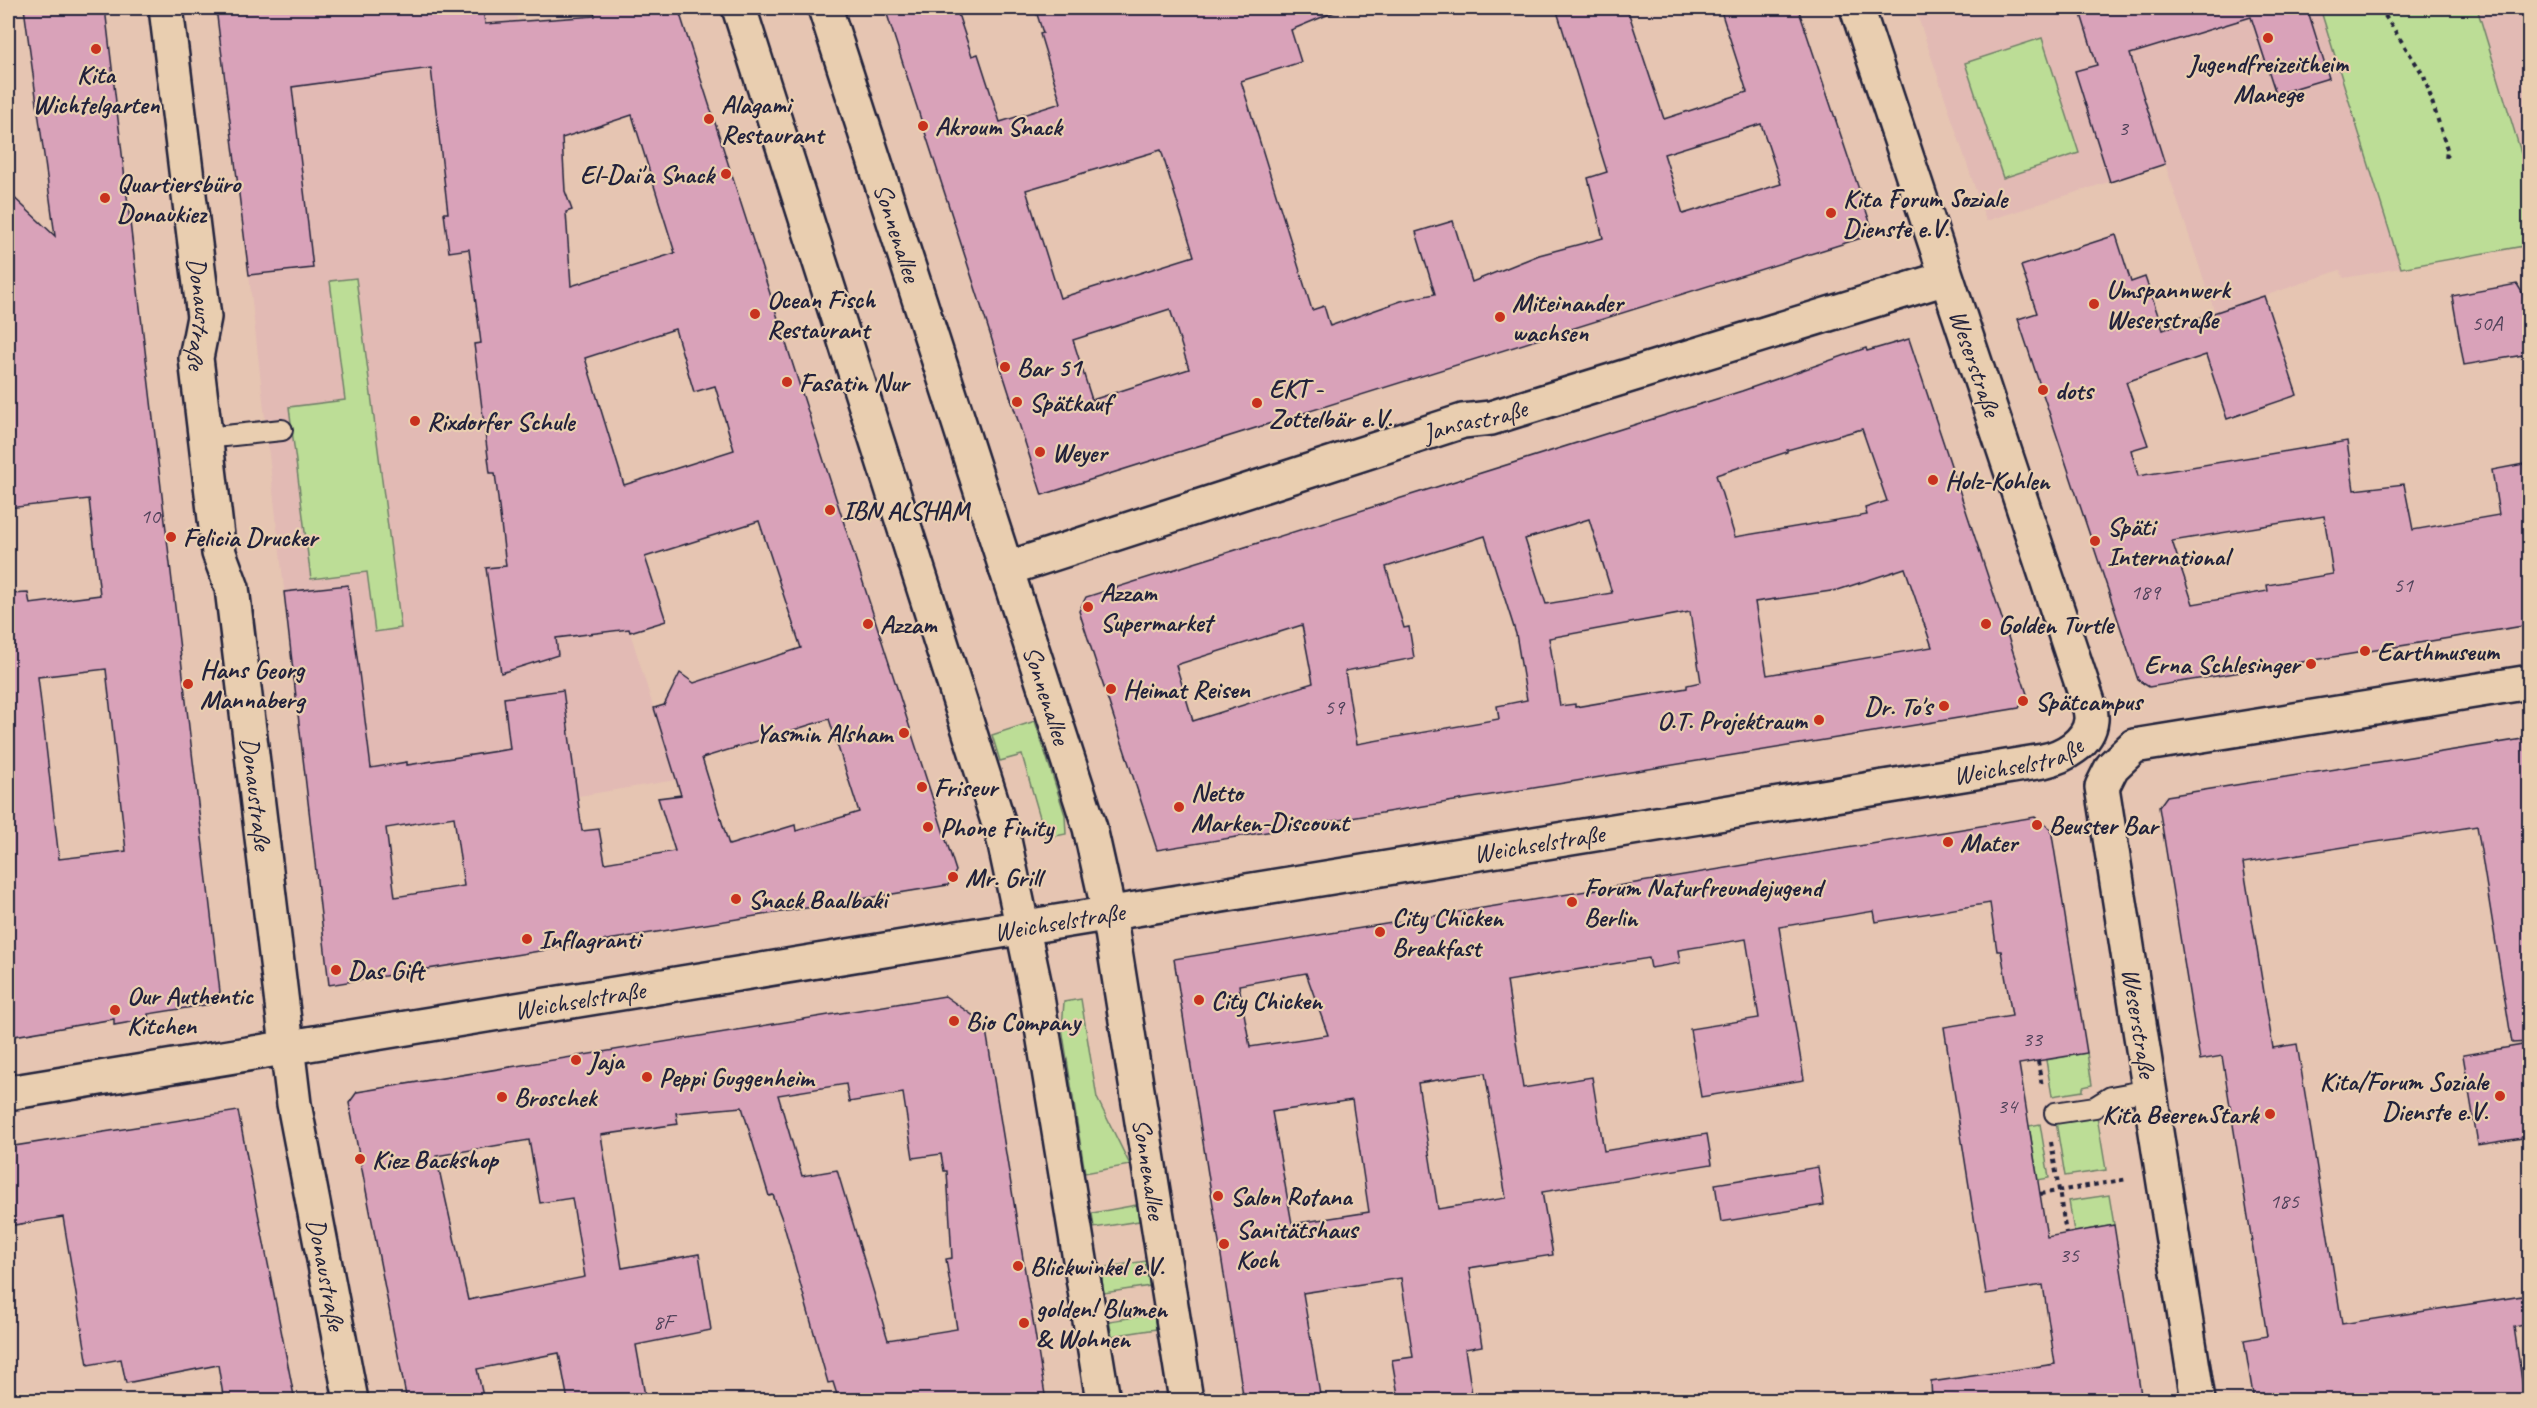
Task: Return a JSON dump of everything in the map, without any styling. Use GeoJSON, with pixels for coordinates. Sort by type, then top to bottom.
{"type":"FeatureCollection","features":[{"type":"Feature","properties":{"kind":"street","name":"Donaustraße"},"geometry":{"type":"LineString","coordinates":[[166,8],[204,317],[196,358],[219,553],[232,588],[294,1104],[351,1401]]}},
{"type":"Feature","properties":{"kind":"street"},"geometry":{"type":"LineString","coordinates":[[739,8],[1004,840],[1024,928],[1103,1401]]}},
{"type":"Feature","properties":{"kind":"street","name":"Sonnenallee"},"geometry":{"type":"LineString","coordinates":[[825,8],[1090,828],[1109,914],[1186,1401]]}},
{"type":"Feature","properties":{"kind":"street","name":"Weserstraße"},"geometry":{"type":"LineString","coordinates":[[1857,8],[2084,687],[2091,720]]}},
{"type":"Feature","properties":{"kind":"street","name":"Jansastraße"},"geometry":{"type":"LineString","coordinates":[[1006,569],[1463,422],[1491,418],[1946,278]]}},
{"type":"Feature","properties":{"kind":"street","name":"Weichselstraße"},"geometry":{"type":"LineString","coordinates":[[2102,787],[2112,767],[2134,746],[2529,682]]}},
{"type":"Feature","properties":{"kind":"street","name":"Weichselstraße"},"geometry":{"type":"LineString","coordinates":[[8,1093],[2055,759],[2080,742],[2091,720]]}},
{"type":"Feature","properties":{"kind":"street","name":"Weserstraße"},"geometry":{"type":"LineString","coordinates":[[2102,787],[2198,1401]]}},
{"type":"Feature","properties":{"kind":"lane"},"geometry":{"type":"LineString","coordinates":[[206,438],[282,430]]}},
{"type":"Feature","properties":{"kind":"lane"},"geometry":{"type":"LineString","coordinates":[[2055,1113],[2095,1107],[2111,1097],[2149,1090]]}},
{"type":"Feature","properties":{"kind":"path"},"geometry":{"type":"LineString","coordinates":[[2380,8],[2424,76],[2447,148],[2446,160]]}},
{"type":"Feature","properties":{"kind":"path"},"geometry":{"type":"LineString","coordinates":[[2038,1061],[2043,1092]]}},
{"type":"Feature","properties":{"kind":"path"},"geometry":{"type":"LineString","coordinates":[[2050,1135],[2066,1233]]}},
{"type":"Feature","properties":{"kind":"path"},"geometry":{"type":"LineString","coordinates":[[2040,1194],[2162,1174]]}},
{"type":"Feature","properties":{"kind":"shaded area","name":"Rixdorfer Schule"},"geometry":{"type":"Polygon","coordinates":[[[450,8],[516,8],[530,203],[606,555],[676,780],[312,840],[249,275],[219,34],[450,8]]]}},
{"type":"Feature","properties":{"kind":"shaded area"},"geometry":{"type":"Polygon","coordinates":[[[1915,8],[2529,8],[2529,245],[2344,278],[2340,270],[2215,313],[2165,164],[1986,221],[1915,8]]]}},
{"type":"Feature","properties":{"kind":"green space"},"geometry":{"type":"Polygon","coordinates":[[[2320,8],[2477,8],[2529,179],[2529,245],[2401,268],[2320,8]]]}},
{"type":"Feature","properties":{"kind":"green space"},"geometry":{"type":"Polygon","coordinates":[[[2042,38],[2079,153],[2003,178],[1965,63],[2042,38]]]}},
{"type":"Feature","properties":{"kind":"green space"},"geometry":{"type":"Polygon","coordinates":[[[356,278],[401,628],[375,632],[367,572],[311,579],[289,407],[345,400],[330,281],[356,278]]]}},
{"type":"Feature","properties":{"kind":"green space"},"geometry":{"type":"Polygon","coordinates":[[[1035,721],[1065,815],[1066,834],[1046,838],[1022,755],[1000,761],[992,735],[1035,721]]]}},
{"type":"Feature","properties":{"kind":"green space"},"geometry":{"type":"Polygon","coordinates":[[[1081,999],[1097,1098],[1130,1165],[1085,1173],[1062,1028],[1064,1002],[1081,999]]]}},
{"type":"Feature","properties":{"kind":"green space"},"geometry":{"type":"Polygon","coordinates":[[[2087,1053],[2092,1085],[2083,1087],[2083,1091],[2052,1096],[2046,1060],[2087,1053]]]}},
{"type":"Feature","properties":{"kind":"green space"},"geometry":{"type":"Polygon","coordinates":[[[2097,1116],[2106,1170],[2065,1176],[2056,1122],[2097,1116]]]}},
{"type":"Feature","properties":{"kind":"green space"},"geometry":{"type":"Polygon","coordinates":[[[2040,1124],[2049,1178],[2038,1180],[2029,1126],[2040,1124]]]}},
{"type":"Feature","properties":{"kind":"green space"},"geometry":{"type":"Polygon","coordinates":[[[2109,1195],[2114,1225],[2074,1232],[2069,1201],[2109,1195]]]}},
{"type":"Feature","properties":{"kind":"green space"},"geometry":{"type":"Polygon","coordinates":[[[1137,1205],[1139,1221],[1094,1228],[1092,1213],[1137,1205]]]}},
{"type":"Feature","properties":{"kind":"green space"},"geometry":{"type":"Polygon","coordinates":[[[1146,1261],[1150,1286],[1104,1293],[1100,1268],[1146,1261]]]}},
{"type":"Feature","properties":{"kind":"green space"},"geometry":{"type":"Polygon","coordinates":[[[1154,1314],[1156,1329],[1112,1336],[1109,1321],[1154,1314]]]}},
{"type":"Feature","properties":{"kind":"building"},"geometry":{"type":"Polygon","coordinates":[[[24,8],[105,8],[220,992],[211,1004],[148,1014],[149,1019],[114,1025],[114,1019],[8,1037],[8,594],[28,593],[30,604],[100,595],[89,499],[8,508],[8,192],[55,236],[24,8]],[[106,669],[38,677],[59,859],[126,851],[106,669]]]}},
{"type":"Feature","properties":{"kind":"building"},"geometry":{"type":"Polygon","coordinates":[[[216,8],[483,8],[485,24],[595,16],[593,8],[678,8],[956,871],[948,885],[329,985],[284,592],[348,585],[371,768],[407,762],[407,765],[510,749],[504,698],[563,690],[582,831],[599,829],[605,863],[675,851],[658,798],[681,795],[654,708],[664,705],[680,673],[694,683],[801,648],[759,521],[645,557],[666,621],[630,632],[629,629],[556,638],[558,655],[501,673],[486,568],[506,566],[495,473],[490,473],[474,344],[481,343],[469,249],[449,252],[444,213],[448,213],[431,68],[292,87],[313,268],[249,275],[216,8]],[[632,115],[562,138],[565,191],[572,210],[566,212],[571,286],[675,253],[632,115]],[[675,329],[585,358],[624,485],[734,450],[715,386],[694,392],[675,329]],[[829,719],[702,758],[729,845],[795,825],[796,831],[859,812],[829,719]],[[454,817],[386,828],[395,897],[464,886],[454,817]]]}},
{"type":"Feature","properties":{"kind":"building"},"geometry":{"type":"Polygon","coordinates":[[[885,8],[956,8],[972,56],[978,54],[1000,122],[1061,103],[1040,34],[1043,33],[1035,8],[1344,8],[1291,30],[1301,62],[1241,81],[1312,310],[1324,306],[1330,326],[1401,301],[1435,294],[1416,232],[1453,221],[1472,282],[1539,255],[1603,238],[1588,178],[1607,172],[1556,8],[1627,8],[1664,119],[1747,92],[1720,8],[1798,8],[1874,234],[1042,495],[885,8]],[[1761,124],[1664,154],[1683,214],[1781,184],[1761,124]],[[1161,150],[1026,190],[1060,298],[1194,256],[1161,150]],[[1170,309],[1073,340],[1092,400],[1189,369],[1170,309]]]}},
{"type":"Feature","properties":{"kind":"building"},"geometry":{"type":"Polygon","coordinates":[[[2079,8],[2307,8],[2329,78],[2276,94],[2251,17],[2130,54],[2165,164],[2110,182],[2075,71],[2097,65],[2079,8]]]}},
{"type":"Feature","properties":{"kind":"building"},"geometry":{"type":"Polygon","coordinates":[[[2116,235],[2131,282],[2145,277],[2163,330],[2264,296],[2297,395],[2227,419],[2206,355],[2126,382],[2148,445],[2131,450],[2138,476],[2347,441],[2354,490],[2404,484],[2413,530],[2499,515],[2492,470],[2529,463],[2529,625],[2149,687],[2138,680],[2018,319],[2037,313],[2021,266],[2116,235]],[[2324,516],[2172,541],[2193,604],[2268,591],[2267,585],[2333,574],[2324,516]]]}},
{"type":"Feature","properties":{"kind":"building"},"geometry":{"type":"Polygon","coordinates":[[[2517,284],[2529,304],[2529,354],[2464,365],[2452,296],[2517,284]]]}},
{"type":"Feature","properties":{"kind":"building"},"geometry":{"type":"Polygon","coordinates":[[[1909,339],[2027,694],[2019,708],[1157,850],[1079,611],[1086,597],[1742,391],[1866,348],[1867,351],[1909,339]],[[1862,429],[1787,450],[1787,452],[1716,475],[1735,537],[1867,515],[1865,508],[1887,501],[1862,429]],[[1589,519],[1525,539],[1546,604],[1612,593],[1589,519]],[[1485,536],[1386,567],[1404,628],[1409,627],[1414,658],[1345,671],[1357,744],[1499,719],[1497,706],[1527,700],[1516,634],[1485,536]],[[1905,568],[1838,590],[1755,602],[1767,675],[1932,647],[1905,568]],[[1690,612],[1549,638],[1560,706],[1575,704],[1575,707],[1687,688],[1687,685],[1701,682],[1690,612]],[[1302,625],[1176,665],[1193,721],[1313,683],[1302,625]]]}},
{"type":"Feature","properties":{"kind":"building"},"geometry":{"type":"Polygon","coordinates":[[[2529,738],[2529,1042],[2512,1043],[2477,826],[2243,863],[2273,1048],[2297,1044],[2342,1324],[2529,1295],[2529,1324],[2514,1327],[2525,1401],[2254,1401],[2244,1340],[2267,1336],[2222,1056],[2200,1060],[2159,807],[2167,796],[2529,738]]]}},
{"type":"Feature","properties":{"kind":"building"},"geometry":{"type":"Polygon","coordinates":[[[2035,817],[2051,829],[2087,1053],[2019,1064],[2047,1237],[2114,1225],[2142,1401],[1932,1401],[1931,1382],[2055,1364],[2043,1285],[1986,1294],[1944,1027],[2012,1016],[2001,951],[1997,951],[1990,903],[1876,922],[1874,911],[1779,927],[1804,1080],[1701,1097],[1690,1029],[1759,1018],[1746,939],[1678,950],[1680,963],[1651,968],[1649,958],[1507,981],[1523,1088],[1592,1077],[1604,1151],[1707,1134],[1712,1164],[1542,1192],[1553,1255],[1469,1268],[1482,1346],[1465,1349],[1473,1401],[1399,1401],[1392,1360],[1413,1357],[1401,1278],[1303,1293],[1321,1401],[1244,1401],[1174,959],[2035,817]],[[1306,973],[1239,985],[1250,1047],[1328,1035],[1306,973]],[[1485,1073],[1418,1083],[1438,1209],[1506,1198],[1485,1073]],[[1352,1100],[1272,1112],[1292,1224],[1369,1212],[1352,1100]]]}},
{"type":"Feature","properties":{"kind":"building"},"geometry":{"type":"Polygon","coordinates":[[[945,996],[985,1024],[1046,1401],[839,1401],[833,1382],[828,1383],[783,1222],[773,1195],[769,1196],[742,1107],[676,1113],[678,1124],[601,1135],[622,1268],[699,1254],[711,1330],[636,1345],[646,1401],[568,1401],[559,1353],[477,1369],[484,1401],[407,1401],[349,1103],[357,1092],[945,996]],[[846,1084],[778,1095],[802,1176],[837,1170],[888,1340],[957,1329],[946,1259],[952,1258],[947,1171],[944,1171],[941,1154],[913,1158],[903,1093],[849,1102],[846,1084]],[[529,1140],[436,1156],[468,1300],[585,1277],[572,1198],[540,1203],[529,1140]]]}},
{"type":"Feature","properties":{"kind":"building","name":"Kita/Forum Soziale Dienste e.V."},"geometry":{"type":"Polygon","coordinates":[[[2529,1044],[2529,1137],[2478,1145],[2463,1055],[2529,1044]]]}},
{"type":"Feature","properties":{"kind":"building"},"geometry":{"type":"Polygon","coordinates":[[[238,1111],[295,1401],[224,1401],[218,1365],[126,1383],[121,1359],[88,1365],[63,1217],[8,1226],[8,1147],[238,1111]]]}},
{"type":"Feature","properties":{"kind":"building"},"geometry":{"type":"Polygon","coordinates":[[[1818,1167],[1824,1205],[1721,1222],[1715,1184],[1818,1167]]]}},
{"type":"Feature","properties":{"kind":"place","name":"Jugendfreizeitheim Manege"},"geometry":{"type":"Point","coordinates":[2268,38]}},
{"type":"Feature","properties":{"kind":"place","name":"Kita Wichtelgarten"},"geometry":{"type":"Point","coordinates":[96,49]}},
{"type":"Feature","properties":{"kind":"place","name":"Alagami Restaurant"},"geometry":{"type":"Point","coordinates":[709,119]}},
{"type":"Feature","properties":{"kind":"place","name":"Akroum Snack"},"geometry":{"type":"Point","coordinates":[923,126]}},
{"type":"Feature","properties":{"kind":"place","name":"El-Dai'a Snack"},"geometry":{"type":"Point","coordinates":[726,174]}},
{"type":"Feature","properties":{"kind":"place","name":"Quartiersbüro Donaukiez"},"geometry":{"type":"Point","coordinates":[105,198]}},
{"type":"Feature","properties":{"kind":"place","name":"Kita Forum Soziale Dienste e.V."},"geometry":{"type":"Point","coordinates":[1831,213]}},
{"type":"Feature","properties":{"kind":"place","name":"Umspannwerk Weserstraße"},"geometry":{"type":"Point","coordinates":[2094,304]}},
{"type":"Feature","properties":{"kind":"place","name":"Ocean Fisch Restaurant"},"geometry":{"type":"Point","coordinates":[755,314]}},
{"type":"Feature","properties":{"kind":"place","name":"Miteinander wachsen"},"geometry":{"type":"Point","coordinates":[1500,317]}},
{"type":"Feature","properties":{"kind":"place","name":"Bar 51"},"geometry":{"type":"Point","coordinates":[1005,367]}},
{"type":"Feature","properties":{"kind":"place","name":"Fasatin Nur"},"geometry":{"type":"Point","coordinates":[787,382]}},
{"type":"Feature","properties":{"kind":"place","name":"dots"},"geometry":{"type":"Point","coordinates":[2043,390]}},
{"type":"Feature","properties":{"kind":"place","name":"Spätkauf"},"geometry":{"type":"Point","coordinates":[1017,402]}},
{"type":"Feature","properties":{"kind":"place","name":"EKT - Zottelbär e.V."},"geometry":{"type":"Point","coordinates":[1257,403]}},
{"type":"Feature","properties":{"kind":"place","name":"Rixdorfer Schule"},"geometry":{"type":"Point","coordinates":[415,421]}},
{"type":"Feature","properties":{"kind":"place","name":"Weyer"},"geometry":{"type":"Point","coordinates":[1040,452]}},
{"type":"Feature","properties":{"kind":"place","name":"Holz-Kohlen"},"geometry":{"type":"Point","coordinates":[1933,480]}},
{"type":"Feature","properties":{"kind":"place","name":"IBN ALSHAM"},"geometry":{"type":"Point","coordinates":[830,510]}},
{"type":"Feature","properties":{"kind":"place","name":"Felicia Drucker"},"geometry":{"type":"Point","coordinates":[171,537]}},
{"type":"Feature","properties":{"kind":"place","name":"Späti International"},"geometry":{"type":"Point","coordinates":[2095,541]}},
{"type":"Feature","properties":{"kind":"place","name":"Azzam Supermarket"},"geometry":{"type":"Point","coordinates":[1088,607]}},
{"type":"Feature","properties":{"kind":"place","name":"Azzam"},"geometry":{"type":"Point","coordinates":[868,624]}},
{"type":"Feature","properties":{"kind":"place","name":"Golden Turtle"},"geometry":{"type":"Point","coordinates":[1986,624]}},
{"type":"Feature","properties":{"kind":"place","name":"Earthmuseum"},"geometry":{"type":"Point","coordinates":[2365,651]}},
{"type":"Feature","properties":{"kind":"place","name":"Erna Schlesinger"},"geometry":{"type":"Point","coordinates":[2311,664]}},
{"type":"Feature","properties":{"kind":"place","name":"Hans Georg Mannaberg"},"geometry":{"type":"Point","coordinates":[188,684]}},
{"type":"Feature","properties":{"kind":"place","name":"Heimat Reisen"},"geometry":{"type":"Point","coordinates":[1111,689]}},
{"type":"Feature","properties":{"kind":"place","name":"Spätcampus"},"geometry":{"type":"Point","coordinates":[2023,701]}},
{"type":"Feature","properties":{"kind":"place","name":"Dr. To's"},"geometry":{"type":"Point","coordinates":[1944,706]}},
{"type":"Feature","properties":{"kind":"place","name":"O.T. Projektraum"},"geometry":{"type":"Point","coordinates":[1819,720]}},
{"type":"Feature","properties":{"kind":"place","name":"Yasmin Alsham"},"geometry":{"type":"Point","coordinates":[904,733]}},
{"type":"Feature","properties":{"kind":"place","name":"Friseur"},"geometry":{"type":"Point","coordinates":[922,787]}},
{"type":"Feature","properties":{"kind":"place","name":"Netto Marken-Discount"},"geometry":{"type":"Point","coordinates":[1179,807]}},
{"type":"Feature","properties":{"kind":"place","name":"Beuster Bar"},"geometry":{"type":"Point","coordinates":[2037,825]}},
{"type":"Feature","properties":{"kind":"place","name":"Phone Finity"},"geometry":{"type":"Point","coordinates":[928,827]}},
{"type":"Feature","properties":{"kind":"place","name":"Mater"},"geometry":{"type":"Point","coordinates":[1948,842]}},
{"type":"Feature","properties":{"kind":"place","name":"Mr. Grill"},"geometry":{"type":"Point","coordinates":[953,877]}},
{"type":"Feature","properties":{"kind":"place","name":"Snack Baalbaki"},"geometry":{"type":"Point","coordinates":[736,899]}},
{"type":"Feature","properties":{"kind":"place","name":"Forum Naturfreundejugend Berlin"},"geometry":{"type":"Point","coordinates":[1572,902]}},
{"type":"Feature","properties":{"kind":"place","name":"City Chicken Breakfast"},"geometry":{"type":"Point","coordinates":[1380,932]}},
{"type":"Feature","properties":{"kind":"place","name":"Inflagranti"},"geometry":{"type":"Point","coordinates":[527,939]}},
{"type":"Feature","properties":{"kind":"place","name":"Das Gift"},"geometry":{"type":"Point","coordinates":[336,970]}},
{"type":"Feature","properties":{"kind":"place","name":"City Chicken"},"geometry":{"type":"Point","coordinates":[1199,1000]}},
{"type":"Feature","properties":{"kind":"place","name":"Our Authentic Kitchen"},"geometry":{"type":"Point","coordinates":[115,1010]}},
{"type":"Feature","properties":{"kind":"place","name":"Bio Company"},"geometry":{"type":"Point","coordinates":[954,1021]}},
{"type":"Feature","properties":{"kind":"place","name":"Jaja"},"geometry":{"type":"Point","coordinates":[576,1060]}},
{"type":"Feature","properties":{"kind":"place","name":"Peppi Guggenheim"},"geometry":{"type":"Point","coordinates":[647,1077]}},
{"type":"Feature","properties":{"kind":"place","name":"Kita/Forum Soziale Dienste e.V."},"geometry":{"type":"Point","coordinates":[2500,1096]}},
{"type":"Feature","properties":{"kind":"place","name":"Broschek"},"geometry":{"type":"Point","coordinates":[502,1097]}},
{"type":"Feature","properties":{"kind":"place","name":"Kita BeerenStark"},"geometry":{"type":"Point","coordinates":[2270,1114]}},
{"type":"Feature","properties":{"kind":"place","name":"Kiez Backshop"},"geometry":{"type":"Point","coordinates":[360,1159]}},
{"type":"Feature","properties":{"kind":"place","name":"Salon Rotana"},"geometry":{"type":"Point","coordinates":[1218,1196]}},
{"type":"Feature","properties":{"kind":"place","name":"Sanitätshaus Koch"},"geometry":{"type":"Point","coordinates":[1224,1244]}},
{"type":"Feature","properties":{"kind":"place","name":"Blickwinkel e.V."},"geometry":{"type":"Point","coordinates":[1018,1266]}},
{"type":"Feature","properties":{"kind":"place","name":"golden! Blumen & Wohnen"},"geometry":{"type":"Point","coordinates":[1024,1323]}}]}
